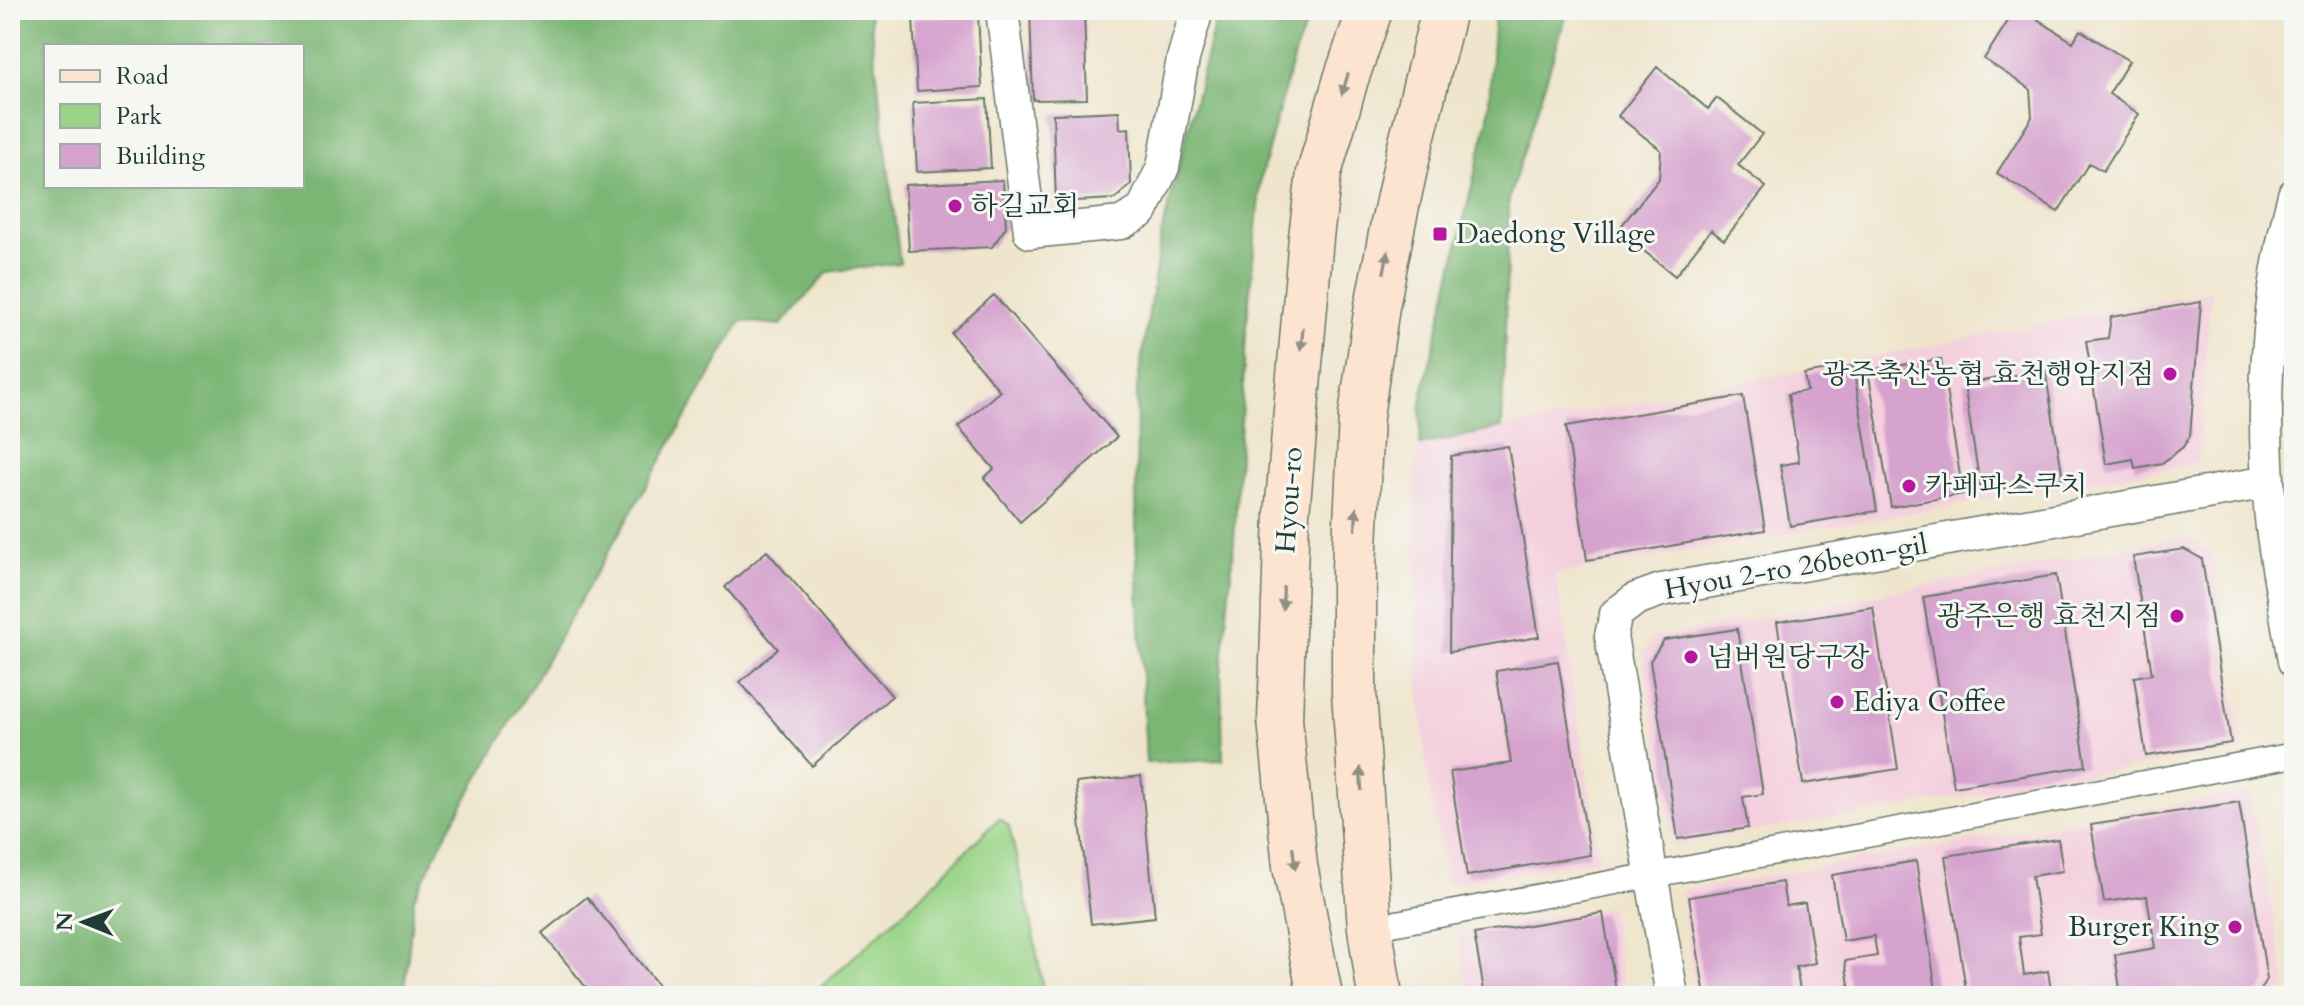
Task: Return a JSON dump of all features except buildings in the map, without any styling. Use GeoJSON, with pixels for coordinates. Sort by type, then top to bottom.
{"type":"FeatureCollection","features":[{"type":"Feature","properties":{"kind":"main road","name":"Hyou-ro"},"geometry":{"type":"LineString","coordinates":[[1320,996],[1295,866],[1280,720],[1287,514],[1319,173],[1370,10]]}},
{"type":"Feature","properties":{"kind":"main road"},"geometry":{"type":"LineString","coordinates":[[1380,996],[1370,928],[1354,692],[1354,568],[1361,416],[1377,306],[1396,210],[1444,10]]}},
{"type":"Feature","properties":{"kind":"street"},"geometry":{"type":"LineString","coordinates":[[1002,10],[1030,232],[1121,223],[1142,211],[1163,167],[1183,59],[1197,10]]}},
{"type":"Feature","properties":{"kind":"street"},"geometry":{"type":"LineString","coordinates":[[2294,195],[2282,240],[2269,327],[2265,393],[2273,530],[2294,661]]}},
{"type":"Feature","properties":{"kind":"street","name":"Hyou 2-ro 26beon-gil"},"geometry":{"type":"LineString","coordinates":[[1672,996],[1611,636],[1616,614],[1636,599],[1661,590],[2268,482]]}},
{"type":"Feature","properties":{"kind":"street"},"geometry":{"type":"LineString","coordinates":[[1370,928],[2294,755]]}},
{"type":"Feature","properties":{"kind":"shaded area"},"geometry":{"type":"Polygon","coordinates":[[[2211,291],[2197,463],[1556,574],[1600,859],[1447,884],[1427,775],[1418,672],[1414,472],[1420,445],[2211,291]]]}},
{"type":"Feature","properties":{"kind":"shaded area"},"geometry":{"type":"Polygon","coordinates":[[[2184,537],[2201,545],[2213,556],[2242,749],[1673,845],[1643,653],[1654,638],[2184,537]]]}},
{"type":"Feature","properties":{"kind":"shaded area"},"geometry":{"type":"Polygon","coordinates":[[[2250,792],[2286,985],[2279,996],[1696,996],[1681,891],[2250,792]]]}},
{"type":"Feature","properties":{"kind":"shaded area"},"geometry":{"type":"Polygon","coordinates":[[[1610,907],[1624,996],[1470,996],[1457,933],[1610,907]]]}},
{"type":"Feature","properties":{"kind":"green space"},"geometry":{"type":"Polygon","coordinates":[[[10,10],[869,10],[900,263],[828,272],[781,325],[741,321],[445,836],[414,898],[404,996],[10,996],[10,10]]]}},
{"type":"Feature","properties":{"kind":"green space"},"geometry":{"type":"Polygon","coordinates":[[[1218,10],[1312,10],[1294,55],[1261,176],[1221,674],[1223,760],[1146,763],[1136,538],[1137,388],[1161,236],[1218,10]]]}},
{"type":"Feature","properties":{"kind":"green space"},"geometry":{"type":"Polygon","coordinates":[[[1495,10],[1568,10],[1509,198],[1502,428],[1420,445],[1421,401],[1488,118],[1495,10]]]}},
{"type":"Feature","properties":{"kind":"green space"},"geometry":{"type":"Polygon","coordinates":[[[999,818],[1009,826],[1044,996],[811,996],[928,889],[999,818]]]}},
{"type":"Feature","properties":{"kind":"place","name":"하길교회"},"geometry":{"type":"Point","coordinates":[955,206]}},
{"type":"Feature","properties":{"kind":"place","name":"Daedong Village"},"geometry":{"type":"Point","coordinates":[1440,234]}},
{"type":"Feature","properties":{"kind":"place","name":"광주축산농협 효천행암지점"},"geometry":{"type":"Point","coordinates":[2170,374]}},
{"type":"Feature","properties":{"kind":"place","name":"카페파스쿠치"},"geometry":{"type":"Point","coordinates":[1909,486]}},
{"type":"Feature","properties":{"kind":"place","name":"광주은행 효천지점"},"geometry":{"type":"Point","coordinates":[2177,616]}},
{"type":"Feature","properties":{"kind":"place","name":"넘버원당구장"},"geometry":{"type":"Point","coordinates":[1691,657]}},
{"type":"Feature","properties":{"kind":"place","name":"Ediya Coffee"},"geometry":{"type":"Point","coordinates":[1837,702]}},
{"type":"Feature","properties":{"kind":"place","name":"Burger King"},"geometry":{"type":"Point","coordinates":[2235,927]}}]}
